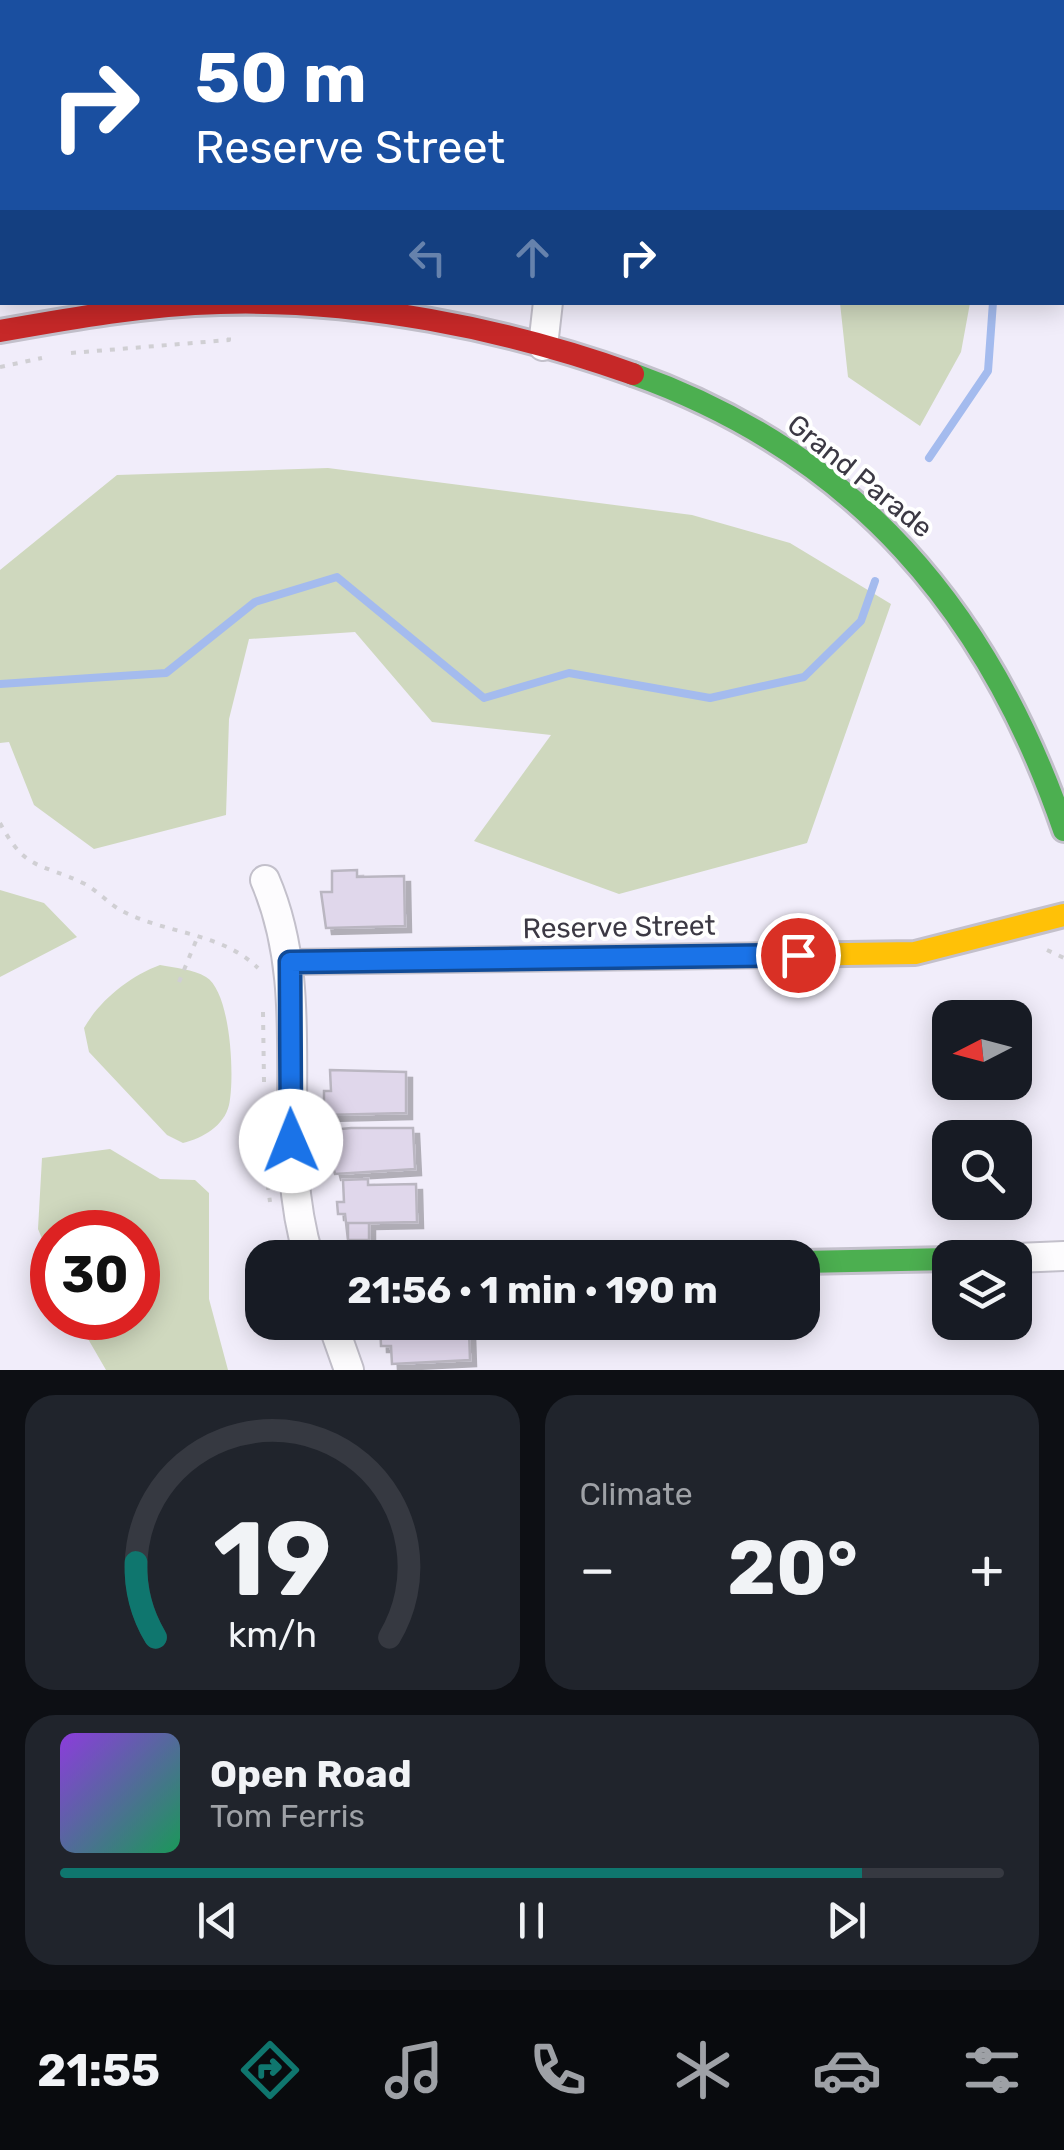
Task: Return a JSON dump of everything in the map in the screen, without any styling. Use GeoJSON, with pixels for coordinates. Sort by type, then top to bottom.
{"type":"FeatureCollection","features":[{"type":"Feature","properties":{"kind":"street","name":"Grand Parade"},"geometry":{"type":"LineString","coordinates":[[0,331],[142,310],[223,305]]}},
{"type":"Feature","properties":{"kind":"street","name":"Grand Parade"},"geometry":{"type":"LineString","coordinates":[[278,305],[391,315],[543,346],[628,371],[699,401],[778,444],[845,495],[928,570],[987,653],[1044,760],[1064,830]]}},
{"type":"Feature","properties":{"kind":"street"},"geometry":{"type":"LineString","coordinates":[[543,346],[548,305]]}},
{"type":"Feature","properties":{"kind":"street"},"geometry":{"type":"LineString","coordinates":[[266,880],[279,912],[290,962],[292,1180],[305,1240]]}},
{"type":"Feature","properties":{"kind":"street","name":"Reserve Street"},"geometry":{"type":"LineString","coordinates":[[290,962],[915,953],[1064,914]]}},
{"type":"Feature","properties":{"kind":"street"},"geometry":{"type":"LineString","coordinates":[[1032,1257],[1064,1256]]}},
{"type":"Feature","properties":{"kind":"street"},"geometry":{"type":"LineString","coordinates":[[820,1262],[932,1259]]}},
{"type":"Feature","properties":{"kind":"street"},"geometry":{"type":"LineString","coordinates":[[338,1340],[349,1370]]}},
{"type":"Feature","properties":{"kind":"path"},"geometry":{"type":"LineString","coordinates":[[63,354],[229,340]]}},
{"type":"Feature","properties":{"kind":"path"},"geometry":{"type":"LineString","coordinates":[[0,367],[48,357]]}},
{"type":"Feature","properties":{"kind":"path"},"geometry":{"type":"LineString","coordinates":[[0,823],[23,860],[88,885],[122,911],[246,956],[260,970]]}},
{"type":"Feature","properties":{"kind":"path"},"geometry":{"type":"LineString","coordinates":[[178,982],[198,936]]}},
{"type":"Feature","properties":{"kind":"path"},"geometry":{"type":"LineString","coordinates":[[263,1000],[264,1083]]}},
{"type":"Feature","properties":{"kind":"path"},"geometry":{"type":"LineString","coordinates":[[266,1155],[271,1208]]}},
{"type":"Feature","properties":{"kind":"green space"},"geometry":{"type":"Polygon","coordinates":[[[840,305],[970,305],[961,352],[920,426],[848,377],[840,305]]]}},
{"type":"Feature","properties":{"kind":"green space"},"geometry":{"type":"Polygon","coordinates":[[[328,468],[692,515],[790,543],[891,604],[807,843],[619,894],[474,841],[551,735],[432,722],[355,632],[249,639],[229,719],[226,815],[94,849],[34,805],[9,742],[0,743],[0,570],[117,475],[328,468]]]}},
{"type":"Feature","properties":{"kind":"green space"},"geometry":{"type":"Polygon","coordinates":[[[0,890],[44,903],[77,937],[0,977],[0,890]]]}},
{"type":"Feature","properties":{"kind":"green space"},"geometry":{"type":"Polygon","coordinates":[[[160,965],[206,977],[221,1000],[229,1036],[231,1092],[223,1119],[212,1130],[183,1143],[167,1135],[89,1052],[84,1028],[117,990],[160,965]]]}},
{"type":"Feature","properties":{"kind":"green space"},"geometry":{"type":"Polygon","coordinates":[[[110,1149],[160,1179],[195,1180],[209,1193],[209,1299],[228,1370],[106,1370],[89,1340],[160,1340],[160,1210],[39,1210],[42,1158],[110,1149]]]}},
{"type":"Feature","properties":{"kind":"building"},"geometry":{"type":"Polygon","coordinates":[[[357,870],[357,877],[404,876],[405,926],[326,928],[321,892],[332,892],[332,871],[357,870]]]}},
{"type":"Feature","properties":{"kind":"building"},"geometry":{"type":"Polygon","coordinates":[[[330,1070],[406,1072],[406,1113],[324,1115],[324,1091],[331,1091],[330,1070]]]}},
{"type":"Feature","properties":{"kind":"building"},"geometry":{"type":"Polygon","coordinates":[[[413,1128],[415,1169],[335,1174],[326,1138],[331,1137],[330,1130],[413,1128]]]}},
{"type":"Feature","properties":{"kind":"building"},"geometry":{"type":"Polygon","coordinates":[[[368,1179],[368,1185],[416,1184],[417,1222],[369,1223],[369,1240],[348,1240],[345,1214],[338,1214],[337,1202],[344,1202],[343,1180],[368,1179]]]}},
{"type":"Feature","properties":{"kind":"building"},"geometry":{"type":"Polygon","coordinates":[[[348,1223],[369,1223],[369,1240],[348,1240],[348,1223]]]}},
{"type":"Feature","properties":{"kind":"building"},"geometry":{"type":"Polygon","coordinates":[[[381,1340],[469,1340],[470,1360],[392,1364],[391,1346],[381,1346],[381,1340]]]}},
{"type":"Feature","properties":{"kind":"waterway"},"geometry":{"type":"LineString","coordinates":[[929,458],[988,371],[993,305]]}},
{"type":"Feature","properties":{"kind":"waterway"},"geometry":{"type":"LineString","coordinates":[[0,684],[166,673],[255,602],[337,577],[484,698],[569,673],[710,698],[804,677],[861,621],[875,581]]}},
{"type":"Feature","properties":{"kind":"traffic: fast"},"geometry":{"type":"LineString","coordinates":[[633,374],[712,407],[783,448],[847,495],[904,550],[953,610],[996,677],[1033,751],[1064,830]]}},
{"type":"Feature","properties":{"kind":"traffic: fast"},"geometry":{"type":"LineString","coordinates":[[820,1262],[932,1259]]}},
{"type":"Feature","properties":{"kind":"traffic: slow"},"geometry":{"type":"LineString","coordinates":[[652,957],[915,953],[1064,915]]}},
{"type":"Feature","properties":{"kind":"traffic: jam"},"geometry":{"type":"LineString","coordinates":[[0,331],[183,305]]}},
{"type":"Feature","properties":{"kind":"traffic: jam"},"geometry":{"type":"LineString","coordinates":[[307,305],[482,330],[633,374]]}},
{"type":"Feature","properties":{"kind":"traffic: jam"},"geometry":{"type":"LineString","coordinates":[[290,962],[652,957]]}},
{"type":"Feature","properties":{"kind":"route"},"geometry":{"type":"LineString","coordinates":[[291,1141],[290,962],[798,955]]}}]}
